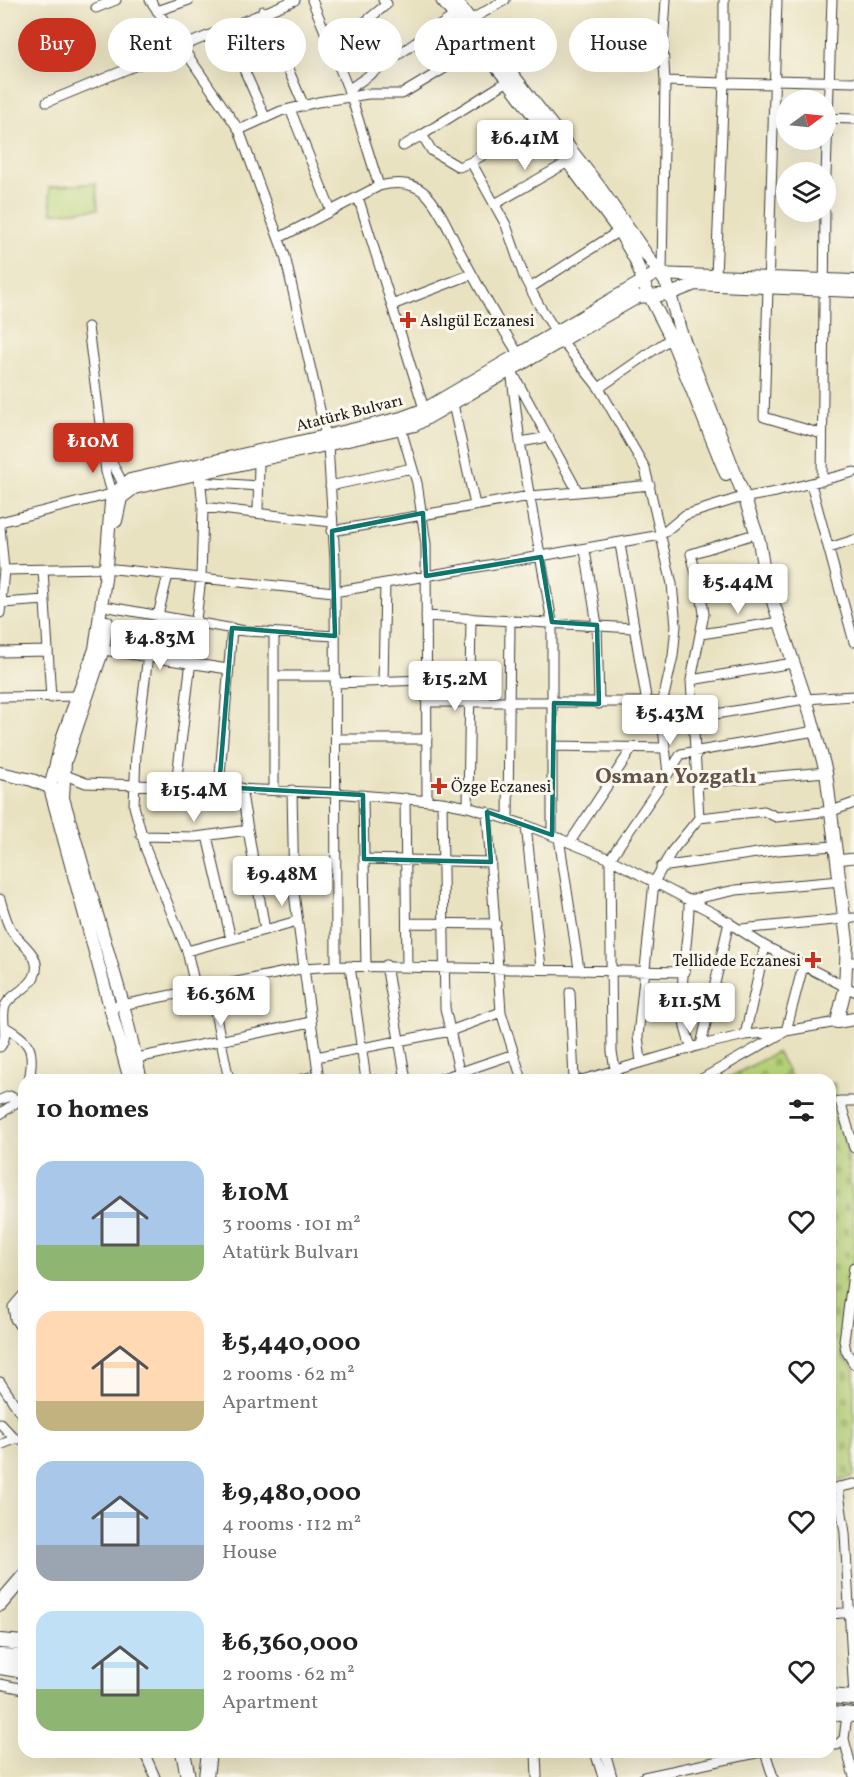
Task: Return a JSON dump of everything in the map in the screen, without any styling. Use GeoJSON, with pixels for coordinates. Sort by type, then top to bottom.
{"type":"FeatureCollection","features":[{"type":"Feature","properties":{"kind":"highway"},"geometry":{"type":"LineString","coordinates":[[0,1604],[18,1583]]}},
{"type":"Feature","properties":{"kind":"highway"},"geometry":{"type":"LineString","coordinates":[[0,1641],[18,1642]]}},
{"type":"Feature","properties":{"kind":"highway"},"geometry":{"type":"LineString","coordinates":[[0,1656],[18,1657]]}},
{"type":"Feature","properties":{"kind":"highway"},"geometry":{"type":"LineString","coordinates":[[0,1667],[18,1670]]}},
{"type":"Feature","properties":{"kind":"highway"},"geometry":{"type":"LineString","coordinates":[[836,1696],[854,1698]]}},
{"type":"Feature","properties":{"kind":"highway"},"geometry":{"type":"LineString","coordinates":[[836,1714],[851,1715]]}},
{"type":"Feature","properties":{"kind":"highway"},"geometry":{"type":"LineString","coordinates":[[185,1758],[190,1777]]}},
{"type":"Feature","properties":{"kind":"highway"},"geometry":{"type":"LineString","coordinates":[[190,1758],[190,1777]]}},
{"type":"Feature","properties":{"kind":"highway"},"geometry":{"type":"LineString","coordinates":[[203,1758],[205,1777]]}},
{"type":"Feature","properties":{"kind":"highway"},"geometry":{"type":"LineString","coordinates":[[205,1777],[208,1758]]}},
{"type":"Feature","properties":{"kind":"main road"},"geometry":{"type":"LineString","coordinates":[[442,0],[454,15],[460,18]]}},
{"type":"Feature","properties":{"kind":"main road"},"geometry":{"type":"LineString","coordinates":[[455,0],[465,18]]}},
{"type":"Feature","properties":{"kind":"main road"},"geometry":{"type":"LineString","coordinates":[[501,72],[619,231],[635,259],[759,541],[761,564]]}},
{"type":"Feature","properties":{"kind":"main road"},"geometry":{"type":"LineString","coordinates":[[506,72],[662,273],[670,294],[680,330],[741,499],[748,536],[761,564],[806,699],[826,772],[834,846],[850,918],[847,941],[850,990],[837,1022],[854,1021]]}},
{"type":"Feature","properties":{"kind":"main road","name":"Atatürk Bulvarı"},"geometry":{"type":"LineString","coordinates":[[123,484],[327,441],[401,429],[559,337],[643,280],[662,273],[716,276],[768,283]]}},
{"type":"Feature","properties":{"kind":"main road","name":"Atatürk Bulvarı"},"geometry":{"type":"LineString","coordinates":[[823,285],[854,281]]}},
{"type":"Feature","properties":{"kind":"main road","name":"Atatürk Bulvarı"},"geometry":{"type":"LineString","coordinates":[[559,337],[638,297],[670,294],[695,284],[823,285],[854,291]]}},
{"type":"Feature","properties":{"kind":"main road","name":"Atatürk Bulvarı"},"geometry":{"type":"LineString","coordinates":[[117,497],[134,488],[200,478],[453,405],[511,370],[522,359]]}},
{"type":"Feature","properties":{"kind":"main road"},"geometry":{"type":"LineString","coordinates":[[99,649],[117,497],[123,484]]}},
{"type":"Feature","properties":{"kind":"main road"},"geometry":{"type":"LineString","coordinates":[[109,569],[109,607],[99,649],[59,775],[57,790],[117,1005],[137,1058],[140,1074]]}},
{"type":"Feature","properties":{"kind":"main road"},"geometry":{"type":"LineString","coordinates":[[0,773],[32,780],[57,790]]}},
{"type":"Feature","properties":{"kind":"main road"},"geometry":{"type":"LineString","coordinates":[[32,780],[59,775]]}},
{"type":"Feature","properties":{"kind":"main road"},"geometry":{"type":"LineString","coordinates":[[847,941],[854,963]]}},
{"type":"Feature","properties":{"kind":"main road"},"geometry":{"type":"LineString","coordinates":[[117,1005],[129,1074]]}},
{"type":"Feature","properties":{"kind":"street"},"geometry":{"type":"LineString","coordinates":[[96,8],[116,0]]}},
{"type":"Feature","properties":{"kind":"street"},"geometry":{"type":"LineString","coordinates":[[150,0],[162,18]]}},
{"type":"Feature","properties":{"kind":"street"},"geometry":{"type":"LineString","coordinates":[[157,11],[189,0]]}},
{"type":"Feature","properties":{"kind":"street"},"geometry":{"type":"LineString","coordinates":[[249,18],[275,3],[295,0]]}},
{"type":"Feature","properties":{"kind":"street"},"geometry":{"type":"LineString","coordinates":[[312,0],[319,18]]}},
{"type":"Feature","properties":{"kind":"street"},"geometry":{"type":"LineString","coordinates":[[474,18],[505,0]]}},
{"type":"Feature","properties":{"kind":"street"},"geometry":{"type":"LineString","coordinates":[[662,273],[665,81],[663,47],[666,0]]}},
{"type":"Feature","properties":{"kind":"street"},"geometry":{"type":"LineString","coordinates":[[716,276],[724,83],[724,0]]}},
{"type":"Feature","properties":{"kind":"street"},"geometry":{"type":"LineString","coordinates":[[777,0],[764,417],[822,434]]}},
{"type":"Feature","properties":{"kind":"street"},"geometry":{"type":"LineString","coordinates":[[828,90],[832,0]]}},
{"type":"Feature","properties":{"kind":"street"},"geometry":{"type":"LineString","coordinates":[[369,18],[387,1]]}},
{"type":"Feature","properties":{"kind":"street"},"geometry":{"type":"LineString","coordinates":[[263,11],[304,106]]}},
{"type":"Feature","properties":{"kind":"street"},"geometry":{"type":"LineString","coordinates":[[349,93],[454,15]]}},
{"type":"Feature","properties":{"kind":"street"},"geometry":{"type":"LineString","coordinates":[[193,63],[239,130],[279,238],[327,441],[335,636],[336,966]]}},
{"type":"Feature","properties":{"kind":"street"},"geometry":{"type":"LineString","coordinates":[[48,102],[118,72]]}},
{"type":"Feature","properties":{"kind":"street"},"geometry":{"type":"LineString","coordinates":[[245,72],[265,117]]}},
{"type":"Feature","properties":{"kind":"street"},"geometry":{"type":"LineString","coordinates":[[340,72],[379,186]]}},
{"type":"Feature","properties":{"kind":"street"},"geometry":{"type":"LineString","coordinates":[[239,130],[265,117],[349,93],[402,94],[439,72]]}},
{"type":"Feature","properties":{"kind":"street"},"geometry":{"type":"LineString","coordinates":[[403,146],[508,81]]}},
{"type":"Feature","properties":{"kind":"street"},"geometry":{"type":"LineString","coordinates":[[665,81],[724,83],[854,81]]}},
{"type":"Feature","properties":{"kind":"street"},"geometry":{"type":"LineString","coordinates":[[290,109],[331,211]]}},
{"type":"Feature","properties":{"kind":"street"},"geometry":{"type":"LineString","coordinates":[[836,118],[854,119]]}},
{"type":"Feature","properties":{"kind":"street"},"geometry":{"type":"LineString","coordinates":[[422,135],[439,157],[459,167],[539,123]]}},
{"type":"Feature","properties":{"kind":"street"},"geometry":{"type":"LineString","coordinates":[[471,162],[507,225],[530,288],[559,337],[599,388],[645,468],[672,584],[676,626],[673,656],[663,702],[664,748],[668,774]]}},
{"type":"Feature","properties":{"kind":"street"},"geometry":{"type":"LineString","coordinates":[[495,204],[568,162]]}},
{"type":"Feature","properties":{"kind":"street"},"geometry":{"type":"LineString","coordinates":[[279,238],[379,186],[405,184],[426,195],[472,274],[496,321],[522,359]]}},
{"type":"Feature","properties":{"kind":"street"},"geometry":{"type":"LineString","coordinates":[[358,197],[426,414]]}},
{"type":"Feature","properties":{"kind":"street"},"geometry":{"type":"LineString","coordinates":[[822,481],[825,222]]}},
{"type":"Feature","properties":{"kind":"street"},"geometry":{"type":"LineString","coordinates":[[530,288],[619,231]]}},
{"type":"Feature","properties":{"kind":"street"},"geometry":{"type":"LineString","coordinates":[[393,305],[472,274]]}},
{"type":"Feature","properties":{"kind":"street"},"geometry":{"type":"LineString","coordinates":[[0,522],[96,498],[117,497],[106,472],[87,327]]}},
{"type":"Feature","properties":{"kind":"street"},"geometry":{"type":"LineString","coordinates":[[599,388],[671,338]]}},
{"type":"Feature","properties":{"kind":"street"},"geometry":{"type":"LineString","coordinates":[[511,370],[578,492]]}},
{"type":"Feature","properties":{"kind":"street"},"geometry":{"type":"LineString","coordinates":[[511,370],[520,442],[552,622],[556,837],[579,969]]}},
{"type":"Feature","properties":{"kind":"street"},"geometry":{"type":"LineString","coordinates":[[453,405],[475,505]]}},
{"type":"Feature","properties":{"kind":"street"},"geometry":{"type":"LineString","coordinates":[[401,429],[423,513],[426,576],[427,800]]}},
{"type":"Feature","properties":{"kind":"street"},"geometry":{"type":"LineString","coordinates":[[520,442],[549,437]]}},
{"type":"Feature","properties":{"kind":"street"},"geometry":{"type":"LineString","coordinates":[[104,446],[123,484]]}},
{"type":"Feature","properties":{"kind":"street"},"geometry":{"type":"LineString","coordinates":[[258,512],[259,461]]}},
{"type":"Feature","properties":{"kind":"street"},"geometry":{"type":"LineString","coordinates":[[330,486],[412,468]]}},
{"type":"Feature","properties":{"kind":"street"},"geometry":{"type":"LineString","coordinates":[[4,570],[109,569],[334,592],[661,535],[685,515],[854,472]]}},
{"type":"Feature","properties":{"kind":"street"},"geometry":{"type":"LineString","coordinates":[[176,785],[201,578],[203,507],[200,478],[259,486]]}},
{"type":"Feature","properties":{"kind":"street"},"geometry":{"type":"LineString","coordinates":[[811,484],[854,642]]}},
{"type":"Feature","properties":{"kind":"street"},"geometry":{"type":"LineString","coordinates":[[203,507],[258,512],[332,526],[530,496],[650,485]]}},
{"type":"Feature","properties":{"kind":"street"},"geometry":{"type":"LineString","coordinates":[[0,527],[4,570],[1,608],[45,600]]}},
{"type":"Feature","properties":{"kind":"street"},"geometry":{"type":"LineString","coordinates":[[641,1062],[638,1036],[654,882],[661,867],[699,818],[691,680],[704,614],[691,554],[748,536]]}},
{"type":"Feature","properties":{"kind":"street"},"geometry":{"type":"LineString","coordinates":[[829,548],[854,540]]}},
{"type":"Feature","properties":{"kind":"street"},"geometry":{"type":"LineString","coordinates":[[620,543],[647,703]]}},
{"type":"Feature","properties":{"kind":"street"},"geometry":{"type":"LineString","coordinates":[[585,550],[597,625],[599,704]]}},
{"type":"Feature","properties":{"kind":"street"},"geometry":{"type":"LineString","coordinates":[[43,570],[51,698]]}},
{"type":"Feature","properties":{"kind":"street"},"geometry":{"type":"LineString","coordinates":[[168,575],[148,655],[133,784],[135,819],[187,951],[196,990]]}},
{"type":"Feature","properties":{"kind":"street"},"geometry":{"type":"LineString","coordinates":[[701,593],[765,578]]}},
{"type":"Feature","properties":{"kind":"street"},"geometry":{"type":"LineString","coordinates":[[383,682],[385,583]]}},
{"type":"Feature","properties":{"kind":"street"},"geometry":{"type":"LineString","coordinates":[[109,607],[274,634],[335,636]]}},
{"type":"Feature","properties":{"kind":"street"},"geometry":{"type":"LineString","coordinates":[[426,616],[633,628]]}},
{"type":"Feature","properties":{"kind":"street"},"geometry":{"type":"LineString","coordinates":[[468,807],[471,618]]}},
{"type":"Feature","properties":{"kind":"street"},"geometry":{"type":"LineString","coordinates":[[508,819],[510,620]]}},
{"type":"Feature","properties":{"kind":"street"},"geometry":{"type":"LineString","coordinates":[[701,634],[779,621]]}},
{"type":"Feature","properties":{"kind":"street"},"geometry":{"type":"LineString","coordinates":[[219,787],[232,628]]}},
{"type":"Feature","properties":{"kind":"street"},"geometry":{"type":"LineString","coordinates":[[274,634],[274,789]]}},
{"type":"Feature","properties":{"kind":"street"},"geometry":{"type":"LineString","coordinates":[[99,649],[228,669]]}},
{"type":"Feature","properties":{"kind":"street"},"geometry":{"type":"LineString","coordinates":[[0,652],[48,651]]}},
{"type":"Feature","properties":{"kind":"street"},"geometry":{"type":"LineString","coordinates":[[691,680],[793,663]]}},
{"type":"Feature","properties":{"kind":"street"},"geometry":{"type":"LineString","coordinates":[[275,676],[383,682],[426,681]]}},
{"type":"Feature","properties":{"kind":"street"},"geometry":{"type":"LineString","coordinates":[[0,697],[84,696]]}},
{"type":"Feature","properties":{"kind":"street"},"geometry":{"type":"LineString","coordinates":[[692,718],[806,699],[854,696]]}},
{"type":"Feature","properties":{"kind":"street"},"geometry":{"type":"LineString","coordinates":[[427,702],[599,704],[663,702]]}},
{"type":"Feature","properties":{"kind":"street"},"geometry":{"type":"LineString","coordinates":[[616,1074],[612,1052],[610,859],[681,754],[815,731]]}},
{"type":"Feature","properties":{"kind":"street"},"geometry":{"type":"LineString","coordinates":[[336,739],[427,739]]}},
{"type":"Feature","properties":{"kind":"street"},"geometry":{"type":"LineString","coordinates":[[553,746],[664,748]]}},
{"type":"Feature","properties":{"kind":"street"},"geometry":{"type":"LineString","coordinates":[[570,842],[633,747]]}},
{"type":"Feature","properties":{"kind":"street"},"geometry":{"type":"LineString","coordinates":[[698,783],[826,772]]}},
{"type":"Feature","properties":{"kind":"street"},"geometry":{"type":"LineString","coordinates":[[59,775],[86,783]]}},
{"type":"Feature","properties":{"kind":"street"},"geometry":{"type":"LineString","coordinates":[[57,790],[86,783],[274,789],[427,800],[468,807],[526,825],[610,859],[729,922],[765,946],[850,990]]}},
{"type":"Feature","properties":{"kind":"street"},"geometry":{"type":"LineString","coordinates":[[241,788],[266,930]]}},
{"type":"Feature","properties":{"kind":"street"},"geometry":{"type":"LineString","coordinates":[[292,790],[297,921],[318,1074]]}},
{"type":"Feature","properties":{"kind":"street"},"geometry":{"type":"LineString","coordinates":[[363,795],[366,965]]}},
{"type":"Feature","properties":{"kind":"street"},"geometry":{"type":"LineString","coordinates":[[405,798],[407,966]]}},
{"type":"Feature","properties":{"kind":"street"},"geometry":{"type":"LineString","coordinates":[[442,802],[445,1008],[461,1074]]}},
{"type":"Feature","properties":{"kind":"street"},"geometry":{"type":"LineString","coordinates":[[699,818],[754,811],[764,811],[776,817],[832,811],[854,803]]}},
{"type":"Feature","properties":{"kind":"street"},"geometry":{"type":"LineString","coordinates":[[487,812],[501,1012],[520,1074]]}},
{"type":"Feature","properties":{"kind":"street"},"geometry":{"type":"LineString","coordinates":[[526,825],[541,968]]}},
{"type":"Feature","properties":{"kind":"street"},"geometry":{"type":"LineString","coordinates":[[141,836],[207,836],[248,830]]}},
{"type":"Feature","properties":{"kind":"street"},"geometry":{"type":"LineString","coordinates":[[207,836],[231,939]]}},
{"type":"Feature","properties":{"kind":"street"},"geometry":{"type":"LineString","coordinates":[[661,867],[778,850],[834,846]]}},
{"type":"Feature","properties":{"kind":"street"},"geometry":{"type":"LineString","coordinates":[[837,860],[854,858]]}},
{"type":"Feature","properties":{"kind":"street"},"geometry":{"type":"LineString","coordinates":[[364,859],[491,862]]}},
{"type":"Feature","properties":{"kind":"street"},"geometry":{"type":"LineString","coordinates":[[689,900],[736,890],[841,880]]}},
{"type":"Feature","properties":{"kind":"street"},"geometry":{"type":"LineString","coordinates":[[0,899],[10,928],[34,955],[37,964],[34,978],[7,1002],[3,1012],[5,1037],[0,1047]]}},
{"type":"Feature","properties":{"kind":"street"},"geometry":{"type":"LineString","coordinates":[[689,900],[681,1014],[697,1046]]}},
{"type":"Feature","properties":{"kind":"street"},"geometry":{"type":"LineString","coordinates":[[741,929],[850,918]]}},
{"type":"Feature","properties":{"kind":"street"},"geometry":{"type":"LineString","coordinates":[[187,951],[297,921]]}},
{"type":"Feature","properties":{"kind":"street"},"geometry":{"type":"LineString","coordinates":[[697,1046],[729,922]]}},
{"type":"Feature","properties":{"kind":"street"},"geometry":{"type":"LineString","coordinates":[[407,923],[496,924]]}},
{"type":"Feature","properties":{"kind":"street"},"geometry":{"type":"LineString","coordinates":[[746,1035],[765,946]]}},
{"type":"Feature","properties":{"kind":"street"},"geometry":{"type":"LineString","coordinates":[[117,1005],[305,968],[336,966],[386,965],[685,972]]}},
{"type":"Feature","properties":{"kind":"street"},"geometry":{"type":"LineString","coordinates":[[386,965],[405,1074]]}},
{"type":"Feature","properties":{"kind":"street"},"geometry":{"type":"LineString","coordinates":[[350,966],[365,1074]]}},
{"type":"Feature","properties":{"kind":"street"},"geometry":{"type":"LineString","coordinates":[[711,1074],[786,1031],[803,966]]}},
{"type":"Feature","properties":{"kind":"street"},"geometry":{"type":"LineString","coordinates":[[210,988],[228,1074]]}},
{"type":"Feature","properties":{"kind":"street"},"geometry":{"type":"LineString","coordinates":[[570,992],[574,1074]]}},
{"type":"Feature","properties":{"kind":"street"},"geometry":{"type":"LineString","coordinates":[[316,1057],[450,1031],[501,1012]]}},
{"type":"Feature","properties":{"kind":"street"},"geometry":{"type":"LineString","coordinates":[[137,1058],[311,1022]]}},
{"type":"Feature","properties":{"kind":"street"},"geometry":{"type":"LineString","coordinates":[[618,1074],[641,1062],[697,1046],[746,1035],[837,1022]]}},
{"type":"Feature","properties":{"kind":"street"},"geometry":{"type":"LineString","coordinates":[[5,1027],[21,1036],[29,1046],[32,1058],[30,1074]]}},
{"type":"Feature","properties":{"kind":"street"},"geometry":{"type":"LineString","coordinates":[[466,1074],[514,1054]]}},
{"type":"Feature","properties":{"kind":"street"},"geometry":{"type":"LineString","coordinates":[[0,1100],[10,1096],[18,1101],[0,1114]]}},
{"type":"Feature","properties":{"kind":"street"},"geometry":{"type":"LineString","coordinates":[[853,1143],[840,1101],[854,1101]]}},
{"type":"Feature","properties":{"kind":"street"},"geometry":{"type":"LineString","coordinates":[[854,1267],[849,1341],[846,1351],[854,1364]]}},
{"type":"Feature","properties":{"kind":"street"},"geometry":{"type":"LineString","coordinates":[[18,1301],[13,1307],[18,1323]]}},
{"type":"Feature","properties":{"kind":"street"},"geometry":{"type":"LineString","coordinates":[[0,1382],[18,1409]]}},
{"type":"Feature","properties":{"kind":"street"},"geometry":{"type":"LineString","coordinates":[[0,1423],[18,1437]]}},
{"type":"Feature","properties":{"kind":"street"},"geometry":{"type":"LineString","coordinates":[[0,1445],[18,1440]]}},
{"type":"Feature","properties":{"kind":"street"},"geometry":{"type":"LineString","coordinates":[[836,1488],[854,1484]]}},
{"type":"Feature","properties":{"kind":"street"},"geometry":{"type":"LineString","coordinates":[[836,1496],[845,1533],[852,1612],[854,1698]]}},
{"type":"Feature","properties":{"kind":"street"},"geometry":{"type":"LineString","coordinates":[[836,1613],[852,1612]]}},
{"type":"Feature","properties":{"kind":"street"},"geometry":{"type":"LineString","coordinates":[[0,1684],[18,1688]]}},
{"type":"Feature","properties":{"kind":"street"},"geometry":{"type":"LineString","coordinates":[[836,1745],[844,1738],[851,1715]]}},
{"type":"Feature","properties":{"kind":"street"},"geometry":{"type":"LineString","coordinates":[[844,1738],[854,1777]]}},
{"type":"Feature","properties":{"kind":"street"},"geometry":{"type":"LineString","coordinates":[[147,1758],[155,1777]]}},
{"type":"Feature","properties":{"kind":"street"},"geometry":{"type":"LineString","coordinates":[[536,1758],[537,1777]]}},
{"type":"Feature","properties":{"kind":"street"},"geometry":{"type":"LineString","coordinates":[[598,1758],[603,1777]]}},
{"type":"Feature","properties":{"kind":"street"},"geometry":{"type":"LineString","coordinates":[[607,1758],[612,1777]]}},
{"type":"Feature","properties":{"kind":"street"},"geometry":{"type":"LineString","coordinates":[[644,1777],[694,1773],[743,1758]]}},
{"type":"Feature","properties":{"kind":"street"},"geometry":{"type":"LineString","coordinates":[[765,1758],[773,1777]]}},
{"type":"Feature","properties":{"kind":"highlighted area"},"geometry":{"type":"Polygon","coordinates":[[[423,513],[426,576],[541,557],[552,622],[597,625],[599,704],[554,703],[552,835],[487,812],[491,862],[364,859],[363,795],[219,787],[232,628],[335,636],[332,531],[423,513]]]}},
{"type":"Feature","properties":{"kind":"green space"},"geometry":{"type":"Polygon","coordinates":[[[96,183],[98,209],[52,213],[49,187],[96,183]]]}},
{"type":"Feature","properties":{"kind":"green space"},"geometry":{"type":"Polygon","coordinates":[[[777,1052],[790,1074],[735,1074],[777,1052]]]}},
{"type":"Feature","properties":{"kind":"green space"},"geometry":{"type":"Polygon","coordinates":[[[836,1092],[843,1125],[853,1209],[854,1253],[842,1358],[854,1368],[854,1476],[836,1480],[836,1092]]]}},
{"type":"Feature","properties":{"kind":"place","name":"Aslıgül Eczanesi"},"geometry":{"type":"Point","coordinates":[408,320]}},
{"type":"Feature","properties":{"kind":"place","name":"Özge Eczanesi"},"geometry":{"type":"Point","coordinates":[439,786]}},
{"type":"Feature","properties":{"kind":"place","name":"Tellidede Eczanesi"},"geometry":{"type":"Point","coordinates":[813,960]}},
{"type":"Feature","properties":{"kind":"district","name":"Osman Yozgatlı"},"geometry":{"type":"Point","coordinates":[676,775]}}]}
